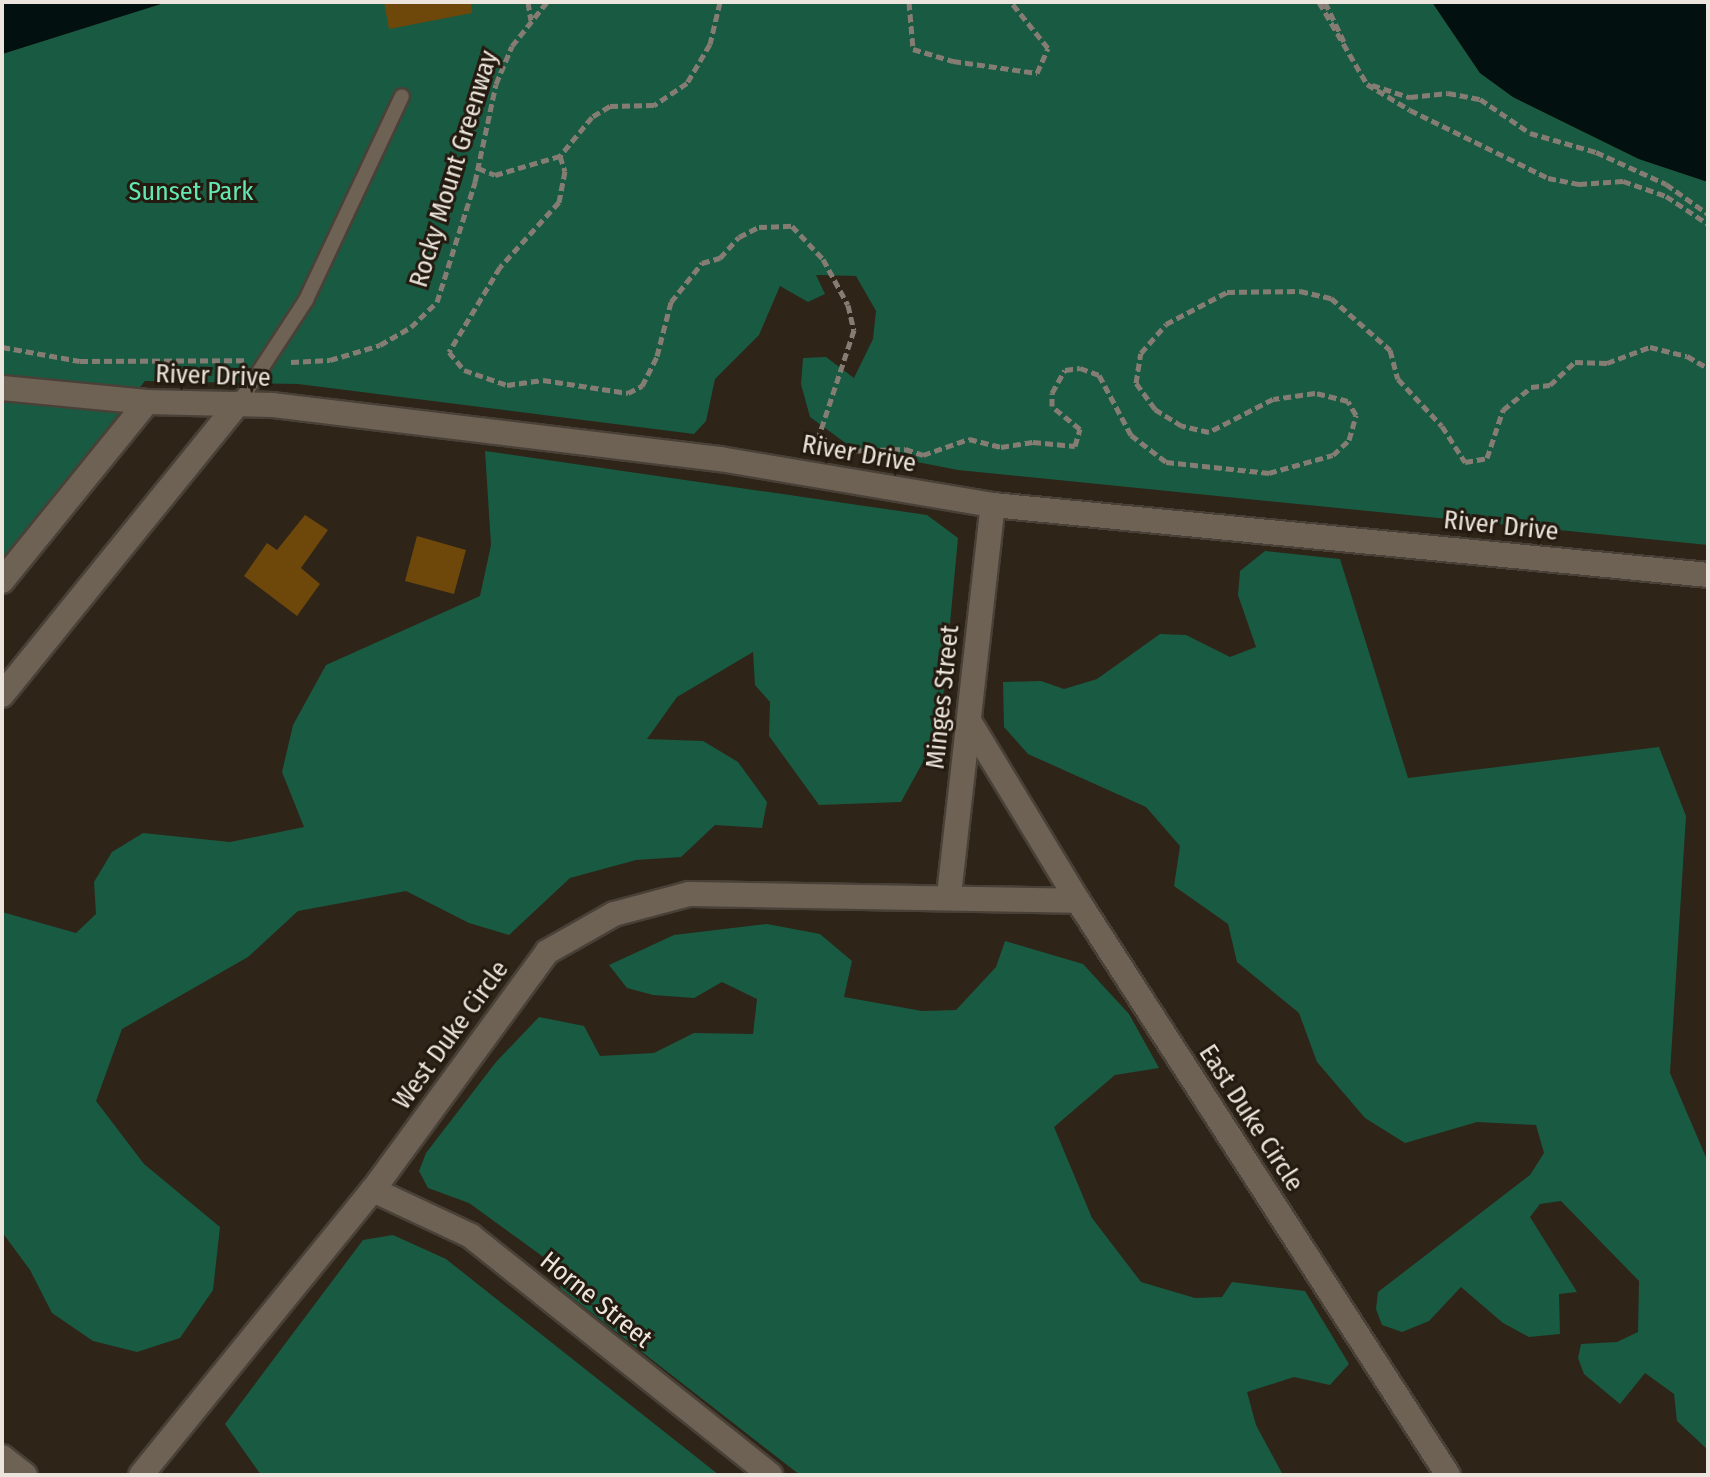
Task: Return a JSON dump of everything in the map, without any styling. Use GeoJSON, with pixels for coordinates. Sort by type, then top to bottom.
{"type":"FeatureCollection","features":[{"type":"Feature","properties":{"kind":"street","name":"River Drive"},"geometry":{"type":"LineString","coordinates":[[2,388],[147,402],[238,404],[720,459],[993,505],[1708,575]]}},
{"type":"Feature","properties":{"kind":"street"},"geometry":{"type":"LineString","coordinates":[[2,581],[147,402]]}},
{"type":"Feature","properties":{"kind":"street"},"geometry":{"type":"LineString","coordinates":[[2,695],[238,404]]}},
{"type":"Feature","properties":{"kind":"street","name":"Minges Street"},"geometry":{"type":"LineString","coordinates":[[949,895],[993,505]]}},
{"type":"Feature","properties":{"kind":"street","name":"East Duke Circle"},"geometry":{"type":"LineString","coordinates":[[969,721],[1078,901],[1448,1475]]}},
{"type":"Feature","properties":{"kind":"street","name":"West Duke Circle"},"geometry":{"type":"LineString","coordinates":[[141,1475],[373,1190],[547,952],[614,914],[689,894],[949,895]]}},
{"type":"Feature","properties":{"kind":"street"},"geometry":{"type":"LineString","coordinates":[[949,895],[1078,901]]}},
{"type":"Feature","properties":{"kind":"street","name":"Horne Street"},"geometry":{"type":"LineString","coordinates":[[373,1190],[471,1236],[770,1475]]}},
{"type":"Feature","properties":{"kind":"street"},"geometry":{"type":"LineString","coordinates":[[2,1457],[25,1475]]}},
{"type":"Feature","properties":{"kind":"lane"},"geometry":{"type":"LineString","coordinates":[[238,404],[306,300],[402,96]]}},
{"type":"Feature","properties":{"kind":"path"},"geometry":{"type":"LineString","coordinates":[[528,2],[531,20]]}},
{"type":"Feature","properties":{"kind":"path","name":"Rocky Mount Greenway"},"geometry":{"type":"LineString","coordinates":[[298,363],[330,360],[380,345],[411,327],[437,302],[478,168],[496,84],[512,46],[547,2]]}},
{"type":"Feature","properties":{"kind":"path"},"geometry":{"type":"LineString","coordinates":[[478,168],[495,175],[560,156],[592,117],[610,106],[654,105],[687,83],[710,44],[720,2]]}},
{"type":"Feature","properties":{"kind":"path"},"geometry":{"type":"LineString","coordinates":[[909,2],[913,49],[953,61],[1037,73],[1048,48],[1011,2]]}},
{"type":"Feature","properties":{"kind":"path"},"geometry":{"type":"LineString","coordinates":[[1319,2],[1367,84],[1548,178],[1579,184],[1623,181],[1666,196],[1708,224]]}},
{"type":"Feature","properties":{"kind":"path"},"geometry":{"type":"LineString","coordinates":[[1325,2],[1347,53]]}},
{"type":"Feature","properties":{"kind":"path"},"geometry":{"type":"LineString","coordinates":[[1367,84],[1410,97],[1448,93],[1480,99],[1530,133],[1596,152],[1666,184],[1708,214]]}},
{"type":"Feature","properties":{"kind":"path"},"geometry":{"type":"LineString","coordinates":[[560,156],[565,171],[559,202],[500,267],[449,352],[464,370],[507,385],[543,380],[628,393],[642,386],[657,356],[671,302],[702,263],[720,258],[739,237],[759,227],[792,226],[823,259],[851,317],[854,330],[819,436],[844,451],[905,449],[923,455],[969,439],[1001,447],[1033,442],[1075,446],[1080,429],[1052,406],[1052,393],[1065,370],[1080,368],[1099,375],[1131,435],[1166,462],[1269,473],[1333,455],[1349,440],[1353,428],[1356,415],[1348,401],[1315,393],[1273,399],[1209,432],[1182,426],[1155,409],[1136,383],[1141,353],[1166,324],[1227,292],[1300,291],[1331,298],[1390,350],[1398,379],[1442,426],[1465,462],[1487,458],[1503,410],[1531,387],[1550,385],[1575,362],[1607,363],[1650,347],[1687,356],[1708,368]]}},
{"type":"Feature","properties":{"kind":"path"},"geometry":{"type":"LineString","coordinates":[[2,347],[80,361],[239,360]]}},
{"type":"Feature","properties":{"kind":"green space","name":"Sunset Park"},"geometry":{"type":"Polygon","coordinates":[[[167,2],[1432,2],[1480,73],[1513,97],[1639,159],[1708,182],[1708,545],[958,470],[855,450],[810,417],[801,384],[803,358],[826,357],[854,378],[873,339],[876,311],[856,276],[816,275],[825,294],[808,302],[780,286],[759,335],[715,379],[706,421],[694,434],[298,384],[145,381],[2,559],[2,54],[167,2]]]}},
{"type":"Feature","properties":{"kind":"green space"},"geometry":{"type":"Polygon","coordinates":[[[485,451],[927,515],[958,538],[940,731],[901,802],[819,805],[769,736],[770,702],[755,685],[753,652],[677,697],[647,739],[703,741],[738,762],[767,802],[762,828],[715,825],[681,857],[636,860],[570,878],[509,935],[469,923],[406,891],[298,911],[248,957],[122,1029],[96,1101],[144,1164],[220,1227],[213,1290],[180,1338],[137,1352],[93,1341],[52,1313],[30,1270],[2,1232],[2,912],[76,933],[96,914],[94,882],[112,852],[143,833],[230,842],[304,827],[282,772],[293,725],[326,665],[480,596],[491,545],[485,451]]]}},
{"type":"Feature","properties":{"kind":"green space"},"geometry":{"type":"Polygon","coordinates":[[[1265,551],[1340,559],[1408,778],[1659,747],[1686,816],[1670,1073],[1708,1162],[1708,1450],[1677,1421],[1674,1394],[1645,1373],[1620,1404],[1584,1374],[1578,1358],[1581,1344],[1617,1342],[1638,1332],[1639,1281],[1561,1201],[1540,1204],[1530,1217],[1577,1292],[1559,1294],[1560,1334],[1529,1337],[1503,1323],[1461,1287],[1429,1321],[1402,1332],[1382,1325],[1376,1309],[1378,1292],[1530,1175],[1544,1153],[1536,1125],[1477,1122],[1405,1143],[1365,1118],[1317,1062],[1299,1013],[1237,962],[1228,924],[1174,886],[1180,846],[1146,807],[1028,754],[1004,727],[1003,682],[1041,681],[1064,689],[1097,679],[1160,634],[1186,635],[1230,657],[1256,647],[1238,595],[1240,571],[1265,551]]]}},
{"type":"Feature","properties":{"kind":"green space"},"geometry":{"type":"Polygon","coordinates":[[[767,924],[820,934],[852,961],[844,997],[922,1011],[956,1010],[996,967],[1005,941],[1083,964],[1129,1014],[1159,1068],[1115,1075],[1054,1127],[1092,1218],[1141,1282],[1195,1298],[1222,1297],[1232,1282],[1305,1291],[1349,1364],[1330,1385],[1294,1377],[1247,1392],[1256,1425],[1283,1475],[800,1475],[561,1289],[553,1264],[469,1203],[428,1188],[419,1171],[426,1153],[496,1062],[539,1017],[584,1026],[600,1056],[654,1053],[694,1033],[753,1034],[757,999],[722,982],[694,998],[653,995],[627,988],[609,965],[674,935],[767,924]]]}},
{"type":"Feature","properties":{"kind":"green space"},"geometry":{"type":"Polygon","coordinates":[[[393,1235],[446,1259],[719,1475],[261,1475],[225,1424],[363,1240],[393,1235]]]}},
{"type":"Feature","properties":{"kind":"shaded area"},"geometry":{"type":"Polygon","coordinates":[[[2,2],[167,2],[2,54],[2,2]]]}},
{"type":"Feature","properties":{"kind":"shaded area"},"geometry":{"type":"Polygon","coordinates":[[[1432,2],[1708,2],[1708,182],[1639,159],[1513,97],[1480,73],[1432,2]]]}},
{"type":"Feature","properties":{"kind":"building"},"geometry":{"type":"Polygon","coordinates":[[[384,2],[471,2],[472,13],[389,29],[384,2]]]}},
{"type":"Feature","properties":{"kind":"building"},"geometry":{"type":"Polygon","coordinates":[[[305,515],[328,530],[301,568],[320,584],[297,616],[244,576],[267,543],[277,550],[305,515]]]}},
{"type":"Feature","properties":{"kind":"building"},"geometry":{"type":"Polygon","coordinates":[[[417,536],[466,550],[454,594],[405,581],[417,536]]]}}]}
